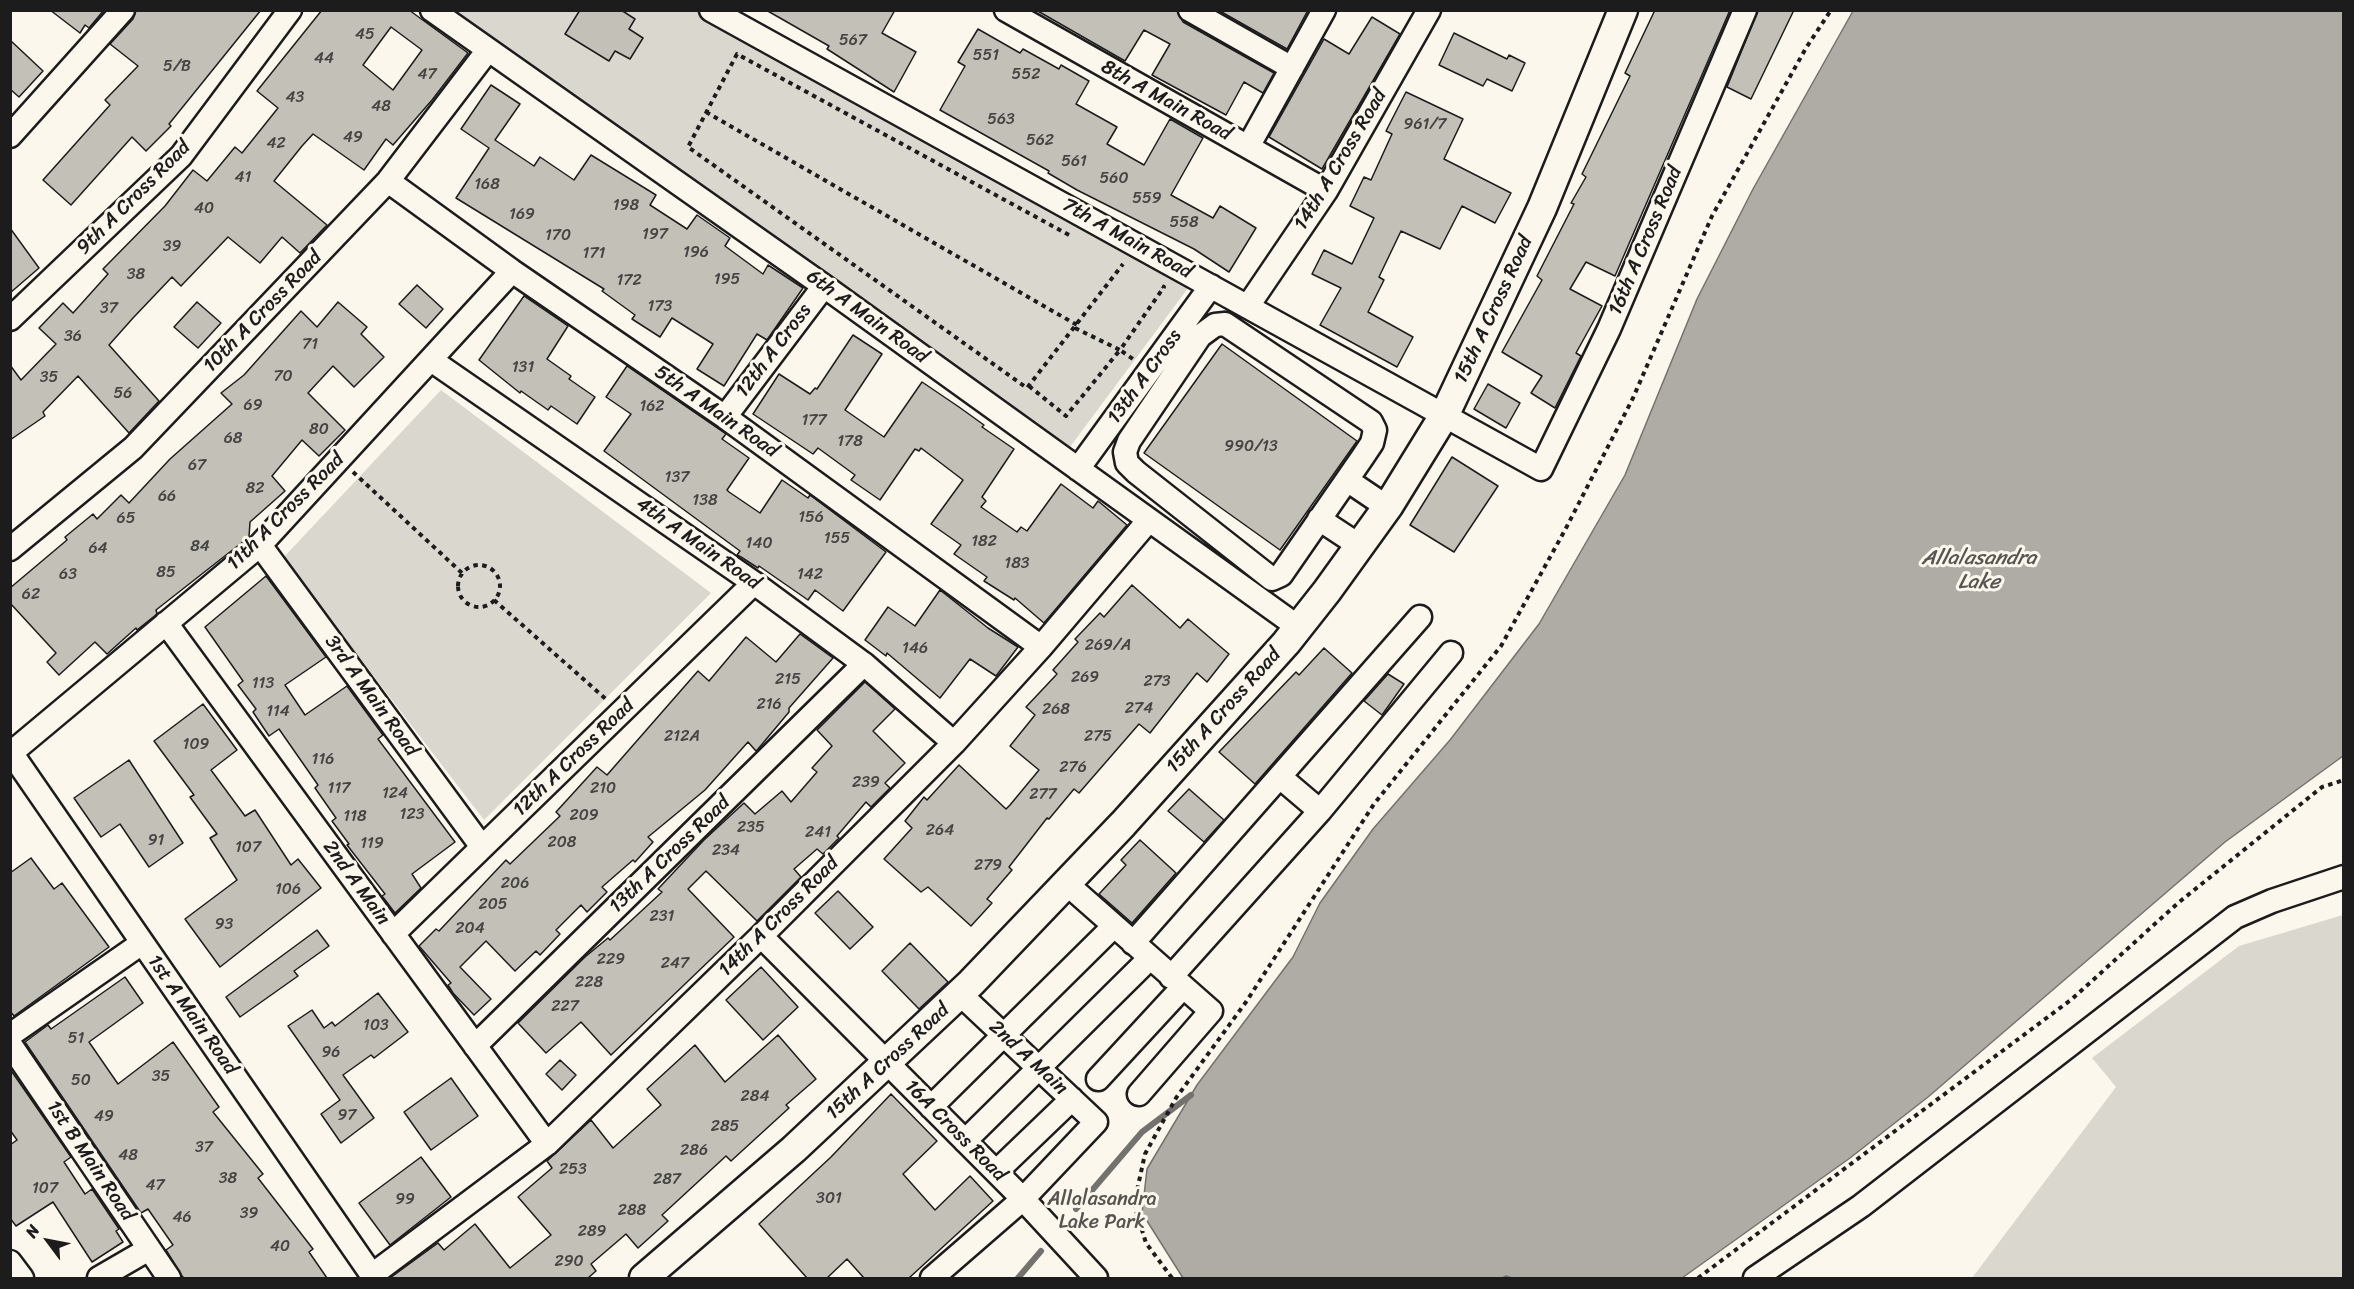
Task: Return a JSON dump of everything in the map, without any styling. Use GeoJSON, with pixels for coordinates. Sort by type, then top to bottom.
{"type":"FeatureCollection","features":[{"type":"Feature","properties":{"kind":"main road","name":"15th A Cross Road"},"geometry":{"type":"LineString","coordinates":[[644,1278],[786,1156],[887,1064],[914,1030],[1066,884],[1298,627],[1387,507],[1445,414],[1542,208],[1623,10]]}},
{"type":"Feature","properties":{"kind":"street"},"geometry":{"type":"LineString","coordinates":[[10,136],[123,10]]}},
{"type":"Feature","properties":{"kind":"street","name":"9th A Cross Road"},"geometry":{"type":"LineString","coordinates":[[10,319],[181,156],[290,10]]}},
{"type":"Feature","properties":{"kind":"street","name":"6th A Main Road"},"geometry":{"type":"LineString","coordinates":[[432,10],[824,286],[1298,627]]}},
{"type":"Feature","properties":{"kind":"street","name":"7th A Main Road"},"geometry":{"type":"LineString","coordinates":[[711,10],[1542,469]]}},
{"type":"Feature","properties":{"kind":"street","name":"8th A Main Road"},"geometry":{"type":"LineString","coordinates":[[1006,10],[1326,190]]}},
{"type":"Feature","properties":{"kind":"street"},"geometry":{"type":"LineString","coordinates":[[1190,10],[1292,68]]}},
{"type":"Feature","properties":{"kind":"street"},"geometry":{"type":"LineString","coordinates":[[1248,147],[1324,10]]}},
{"type":"Feature","properties":{"kind":"street","name":"14th A Cross Road"},"geometry":{"type":"LineString","coordinates":[[1248,306],[1326,190],[1430,10]]}},
{"type":"Feature","properties":{"kind":"street","name":"16th A Cross Road"},"geometry":{"type":"LineString","coordinates":[[1542,469],[1609,329],[1745,10]]}},
{"type":"Feature","properties":{"kind":"street","name":"10th A Cross Road"},"geometry":{"type":"LineString","coordinates":[[10,549],[133,448],[388,181],[488,50]]}},
{"type":"Feature","properties":{"kind":"street","name":"5th A Main Road"},"geometry":{"type":"LineString","coordinates":[[388,181],[512,271],[725,417],[1041,647]]}},
{"type":"Feature","properties":{"kind":"street","name":"11th A Cross Road"},"geometry":{"type":"LineString","coordinates":[[11,752],[260,545],[512,271]]}},
{"type":"Feature","properties":{"kind":"street","name":"12th A Cross"},"geometry":{"type":"LineString","coordinates":[[725,417],[824,286]]}},
{"type":"Feature","properties":{"kind":"street","name":"13th A Cross"},"geometry":{"type":"LineString","coordinates":[[1078,469],[1140,384],[1168,364],[1211,286]]}},
{"type":"Feature","properties":{"kind":"street"},"geometry":{"type":"LineString","coordinates":[[1225,324],[1371,422],[1375,430],[1372,443],[1347,480],[1281,575],[1272,579],[1260,572],[1127,463],[1125,452],[1129,441],[1158,398],[1168,364],[1215,325],[1225,324]]}},
{"type":"Feature","properties":{"kind":"street","name":"4th A Main Road"},"geometry":{"type":"LineString","coordinates":[[431,360],[754,583],[864,664],[954,743]]}},
{"type":"Feature","properties":{"kind":"street"},"geometry":{"type":"LineString","coordinates":[[1140,384],[1158,398]]}},
{"type":"Feature","properties":{"kind":"street"},"geometry":{"type":"LineString","coordinates":[[1347,480],[1387,507]]}},
{"type":"Feature","properties":{"kind":"street"},"geometry":{"type":"LineString","coordinates":[[1319,519],[1360,546]]}},
{"type":"Feature","properties":{"kind":"street","name":"14th A Cross Road"},"geometry":{"type":"LineString","coordinates":[[373,1277],[547,1144],[761,936],[954,743],[1041,647],[1149,520]]}},
{"type":"Feature","properties":{"kind":"street","name":"3rd A Main Road"},"geometry":{"type":"LineString","coordinates":[[260,545],[482,847]]}},
{"type":"Feature","properties":{"kind":"street","name":"12th A Cross Road"},"geometry":{"type":"LineString","coordinates":[[393,934],[754,583]]}},
{"type":"Feature","properties":{"kind":"street"},"geometry":{"type":"LineString","coordinates":[[1133,943],[1420,617]]}},
{"type":"Feature","properties":{"kind":"street","name":"2nd A Main"},"geometry":{"type":"LineString","coordinates":[[166,623],[547,1144]]}},
{"type":"Feature","properties":{"kind":"street"},"geometry":{"type":"LineString","coordinates":[[1098,1079],[1450,653]]}},
{"type":"Feature","properties":{"kind":"street","name":"13th A Cross Road"},"geometry":{"type":"LineString","coordinates":[[475,1046],[864,664]]}},
{"type":"Feature","properties":{"kind":"street","name":"1st A Main Road"},"geometry":{"type":"LineString","coordinates":[[11,752],[373,1277]]}},
{"type":"Feature","properties":{"kind":"street"},"geometry":{"type":"LineString","coordinates":[[1280,777],[1320,811]]}},
{"type":"Feature","properties":{"kind":"street"},"geometry":{"type":"LineString","coordinates":[[1757,1278],[1871,1199],[2235,917],[2272,901],[2343,877]]}},
{"type":"Feature","properties":{"kind":"street"},"geometry":{"type":"LineString","coordinates":[[1066,884],[1211,1011],[1139,1094]]}},
{"type":"Feature","properties":{"kind":"street"},"geometry":{"type":"LineString","coordinates":[[931,1107],[1114,926]]}},
{"type":"Feature","properties":{"kind":"street"},"geometry":{"type":"LineString","coordinates":[[761,936],[887,1064]]}},
{"type":"Feature","properties":{"kind":"street"},"geometry":{"type":"LineString","coordinates":[[10,1035],[142,943]]}},
{"type":"Feature","properties":{"kind":"street"},"geometry":{"type":"LineString","coordinates":[[965,1142],[1150,958]]}},
{"type":"Feature","properties":{"kind":"street","name":"2nd A Main"},"geometry":{"type":"LineString","coordinates":[[964,984],[1004,1035],[1096,1122],[1023,1199]]}},
{"type":"Feature","properties":{"kind":"street","name":"1st B Main Road"},"geometry":{"type":"LineString","coordinates":[[10,1044],[169,1278]]}},
{"type":"Feature","properties":{"kind":"street","name":"16A Cross Road"},"geometry":{"type":"LineString","coordinates":[[887,1064],[1023,1199],[1096,1278]]}},
{"type":"Feature","properties":{"kind":"street"},"geometry":{"type":"LineString","coordinates":[[996,1172],[1072,1099]]}},
{"type":"Feature","properties":{"kind":"street"},"geometry":{"type":"LineString","coordinates":[[932,1278],[1023,1199]]}},
{"type":"Feature","properties":{"kind":"street"},"geometry":{"type":"LineString","coordinates":[[99,1278],[149,1249]]}},
{"type":"Feature","properties":{"kind":"street"},"geometry":{"type":"LineString","coordinates":[[10,1262],[22,1278]]}},
{"type":"Feature","properties":{"kind":"path"},"geometry":{"type":"LineString","coordinates":[[1071,236],[737,54],[688,147],[1027,388],[1029,386],[1066,416],[1120,350],[1164,287],[1154,281]]}},
{"type":"Feature","properties":{"kind":"path"},"geometry":{"type":"LineString","coordinates":[[706,112],[1120,350]]}},
{"type":"Feature","properties":{"kind":"path"},"geometry":{"type":"LineString","coordinates":[[1113,259],[1134,270]]}},
{"type":"Feature","properties":{"kind":"path"},"geometry":{"type":"LineString","coordinates":[[1029,386],[1124,264]]}},
{"type":"Feature","properties":{"kind":"path"},"geometry":{"type":"LineString","coordinates":[[339,459],[462,573]]}},
{"type":"Feature","properties":{"kind":"path"},"geometry":{"type":"LineString","coordinates":[[474,566],[487,567],[492,570],[500,587],[494,600],[480,608],[468,604],[458,591],[462,573],[474,566]]}},
{"type":"Feature","properties":{"kind":"path"},"geometry":{"type":"LineString","coordinates":[[494,600],[621,712]]}},
{"type":"Feature","properties":{"kind":"path"},"geometry":{"type":"LineString","coordinates":[[1698,1278],[2072,999],[2178,903],[2322,787],[2343,780]]}},
{"type":"Feature","properties":{"kind":"shaded area"},"geometry":{"type":"Polygon","coordinates":[[[441,11],[701,11],[1191,284],[1070,447],[624,141],[441,11]]]}},
{"type":"Feature","properties":{"kind":"shaded area"},"geometry":{"type":"Polygon","coordinates":[[[441,390],[711,593],[484,820],[283,558],[441,390]]]}},
{"type":"Feature","properties":{"kind":"shaded area"},"geometry":{"type":"Polygon","coordinates":[[[2343,915],[2343,1278],[1972,1278],[2116,1087],[2092,1058],[2239,946],[2343,915]]]}},
{"type":"Feature","properties":{"kind":"water","name":"Allalasandra Lake"},"geometry":{"type":"Polygon","coordinates":[[[1853,11],[2343,11],[2343,756],[2225,842],[1928,1097],[1850,1158],[1682,1278],[1512,1278],[1506,1276],[1502,1278],[1183,1278],[1142,1213],[1147,1169],[1197,1085],[1293,957],[1320,903],[1373,829],[1450,740],[1539,624],[1625,475],[1697,299],[1753,189],[1853,11]]]}},
{"type":"Feature","properties":{"kind":"building"},"geometry":{"type":"Polygon","coordinates":[[[50,10],[104,10],[89,28],[85,25],[80,33],[50,10]]]}},
{"type":"Feature","properties":{"kind":"building"},"geometry":{"type":"Polygon","coordinates":[[[136,10],[261,10],[169,124],[171,126],[146,151],[132,137],[71,205],[43,180],[110,105],[105,100],[138,66],[110,44],[133,19],[136,10]]]}},
{"type":"Feature","properties":{"kind":"building"},"geometry":{"type":"Polygon","coordinates":[[[322,10],[409,10],[468,53],[393,145],[386,139],[364,170],[313,134],[302,146],[274,181],[327,225],[300,253],[282,237],[260,263],[228,237],[181,286],[172,277],[133,318],[109,345],[159,401],[129,433],[78,376],[43,412],[45,416],[10,440],[10,365],[21,380],[56,344],[39,328],[63,303],[73,313],[108,274],[103,269],[165,206],[193,170],[207,181],[235,147],[242,153],[278,108],[257,91],[322,10]],[[391,27],[363,65],[393,90],[422,50],[391,27]]]}},
{"type":"Feature","properties":{"kind":"building"},"geometry":{"type":"Polygon","coordinates":[[[580,10],[621,10],[635,19],[629,29],[643,38],[630,59],[615,51],[609,61],[565,34],[580,10]]]}},
{"type":"Feature","properties":{"kind":"building"},"geometry":{"type":"Polygon","coordinates":[[[766,10],[895,10],[882,33],[916,52],[894,92],[827,49],[829,46],[766,10]]]}},
{"type":"Feature","properties":{"kind":"building"},"geometry":{"type":"Polygon","coordinates":[[[1036,10],[1177,10],[1183,22],[1274,73],[1263,93],[1244,82],[1226,115],[1152,75],[1170,44],[1144,30],[1125,61],[1036,10]]]}},
{"type":"Feature","properties":{"kind":"building"},"geometry":{"type":"Polygon","coordinates":[[[1218,10],[1308,10],[1287,49],[1218,10]]]}},
{"type":"Feature","properties":{"kind":"building"},"geometry":{"type":"Polygon","coordinates":[[[1655,10],[1730,10],[1615,276],[1586,262],[1570,289],[1602,306],[1576,353],[1581,356],[1555,408],[1531,393],[1542,376],[1502,352],[1542,280],[1537,276],[1574,204],[1571,203],[1586,177],[1582,174],[1630,76],[1625,73],[1655,10]]]}},
{"type":"Feature","properties":{"kind":"building"},"geometry":{"type":"Polygon","coordinates":[[[1758,10],[1794,10],[1751,99],[1727,87],[1758,10]]]}},
{"type":"Feature","properties":{"kind":"building"},"geometry":{"type":"Polygon","coordinates":[[[1372,17],[1400,34],[1322,169],[1269,137],[1324,39],[1349,54],[1372,17]]]}},
{"type":"Feature","properties":{"kind":"building"},"geometry":{"type":"Polygon","coordinates":[[[978,29],[1020,53],[1023,49],[1059,69],[1061,65],[1089,81],[1076,104],[1117,127],[1107,144],[1144,165],[1170,119],[1203,138],[1171,195],[1213,218],[1220,206],[1256,228],[1229,272],[1194,249],[1077,190],[1048,173],[1049,171],[940,110],[965,66],[958,62],[978,29]]]}},
{"type":"Feature","properties":{"kind":"building"},"geometry":{"type":"Polygon","coordinates":[[[1454,33],[1507,59],[1509,55],[1525,63],[1512,91],[1487,79],[1483,86],[1439,65],[1454,33]]]}},
{"type":"Feature","properties":{"kind":"building"},"geometry":{"type":"Polygon","coordinates":[[[10,40],[43,71],[19,97],[10,89],[10,40]]]}},
{"type":"Feature","properties":{"kind":"building"},"geometry":{"type":"Polygon","coordinates":[[[491,85],[520,104],[495,140],[534,166],[540,157],[574,180],[591,155],[656,195],[650,205],[687,229],[697,215],[730,238],[725,246],[763,274],[768,265],[803,288],[767,340],[757,334],[724,386],[697,369],[713,344],[672,318],[660,337],[632,319],[635,315],[602,291],[604,289],[456,198],[489,148],[461,129],[491,85]]]}},
{"type":"Feature","properties":{"kind":"building"},"geometry":{"type":"Polygon","coordinates":[[[1406,92],[1463,119],[1444,159],[1511,193],[1495,223],[1462,206],[1440,249],[1401,231],[1379,277],[1384,280],[1368,312],[1413,337],[1397,367],[1320,325],[1341,288],[1312,274],[1324,250],[1352,264],[1374,218],[1350,206],[1364,177],[1371,180],[1392,134],[1386,131],[1406,92]]]}},
{"type":"Feature","properties":{"kind":"building"},"geometry":{"type":"Polygon","coordinates":[[[10,228],[39,268],[10,293],[10,228]]]}},
{"type":"Feature","properties":{"kind":"building"},"geometry":{"type":"Polygon","coordinates":[[[417,285],[443,309],[426,328],[399,304],[417,285]]]}},
{"type":"Feature","properties":{"kind":"building"},"geometry":{"type":"Polygon","coordinates":[[[524,296],[568,326],[547,359],[571,376],[569,379],[595,397],[577,424],[551,406],[548,410],[521,391],[520,393],[479,360],[524,296]]]}},
{"type":"Feature","properties":{"kind":"building"},"geometry":{"type":"Polygon","coordinates":[[[197,302],[221,323],[198,348],[174,327],[197,302]]]}},
{"type":"Feature","properties":{"kind":"building"},"geometry":{"type":"Polygon","coordinates":[[[338,302],[367,327],[361,334],[384,357],[354,387],[333,366],[308,393],[345,430],[319,456],[302,440],[272,476],[285,491],[250,522],[249,537],[156,610],[157,614],[137,630],[136,628],[107,654],[95,642],[59,675],[47,662],[56,653],[10,603],[10,588],[67,540],[65,537],[93,514],[97,519],[121,495],[129,503],[170,459],[232,404],[221,393],[244,375],[301,311],[317,327],[338,302]]]}},
{"type":"Feature","properties":{"kind":"building"},"geometry":{"type":"Polygon","coordinates":[[[853,335],[882,354],[845,410],[884,437],[922,382],[959,407],[984,425],[982,427],[1014,449],[982,497],[986,501],[981,507],[1017,532],[1021,527],[1027,531],[1061,484],[1093,508],[1098,501],[1127,525],[1044,623],[1015,598],[1014,600],[984,581],[987,577],[954,554],[961,545],[931,524],[963,480],[921,448],[919,451],[915,449],[880,500],[851,480],[855,475],[818,448],[813,454],[753,414],[779,374],[810,394],[815,388],[817,389],[853,335]]]}},
{"type":"Feature","properties":{"kind":"building"},"geometry":{"type":"Polygon","coordinates":[[[1222,344],[1357,441],[1280,550],[1144,453],[1222,344]]]}},
{"type":"Feature","properties":{"kind":"building"},"geometry":{"type":"Polygon","coordinates":[[[627,366],[726,434],[722,439],[749,458],[727,490],[729,492],[760,513],[782,480],[808,498],[810,495],[886,552],[843,611],[815,590],[808,600],[759,566],[758,568],[737,555],[740,551],[604,451],[631,414],[606,397],[627,366]]]}},
{"type":"Feature","properties":{"kind":"building"},"geometry":{"type":"Polygon","coordinates":[[[1488,384],[1520,403],[1506,428],[1474,409],[1488,384]]]}},
{"type":"Feature","properties":{"kind":"building"},"geometry":{"type":"Polygon","coordinates":[[[1452,457],[1498,486],[1454,552],[1410,525],[1452,457]]]}},
{"type":"Feature","properties":{"kind":"building"},"geometry":{"type":"Polygon","coordinates":[[[266,576],[326,657],[285,685],[305,715],[347,686],[383,735],[378,739],[455,842],[412,874],[421,888],[395,913],[382,896],[385,894],[347,845],[349,844],[332,821],[336,818],[315,788],[318,785],[279,729],[269,736],[253,712],[256,709],[238,685],[243,681],[205,627],[266,576]]]}},
{"type":"Feature","properties":{"kind":"building"},"geometry":{"type":"Polygon","coordinates":[[[1132,585],[1180,628],[1188,619],[1229,654],[1207,682],[1197,673],[1150,733],[1139,724],[1079,793],[1074,789],[1049,819],[1047,818],[1009,867],[1012,870],[987,899],[992,903],[971,926],[928,887],[921,892],[884,859],[912,828],[905,821],[924,797],[927,800],[959,765],[1006,809],[1010,805],[1039,770],[1010,746],[1035,715],[1026,707],[1057,674],[1053,670],[1078,642],[1075,639],[1100,613],[1104,617],[1132,585]]]}},
{"type":"Feature","properties":{"kind":"building"},"geometry":{"type":"Polygon","coordinates":[[[940,590],[988,628],[1018,647],[996,676],[970,659],[940,698],[887,653],[886,656],[865,640],[888,607],[915,626],[940,590]]]}},
{"type":"Feature","properties":{"kind":"building"},"geometry":{"type":"Polygon","coordinates":[[[800,634],[833,658],[789,708],[789,712],[758,749],[756,751],[748,742],[705,790],[648,837],[653,842],[635,862],[633,860],[602,887],[607,892],[587,912],[581,905],[556,930],[560,934],[540,955],[536,951],[515,971],[486,941],[460,967],[491,999],[474,1015],[453,993],[448,985],[451,983],[419,946],[436,929],[439,931],[506,860],[510,864],[560,816],[556,812],[597,767],[607,775],[698,671],[709,681],[746,637],[776,662],[800,634]]]}},
{"type":"Feature","properties":{"kind":"building"},"geometry":{"type":"Polygon","coordinates":[[[1324,648],[1352,673],[1255,784],[1219,752],[1296,672],[1299,675],[1324,648]]]}},
{"type":"Feature","properties":{"kind":"building"},"geometry":{"type":"Polygon","coordinates":[[[1388,674],[1404,684],[1382,715],[1364,701],[1388,674]]]}},
{"type":"Feature","properties":{"kind":"building"},"geometry":{"type":"Polygon","coordinates":[[[865,682],[895,709],[873,731],[905,763],[885,783],[890,788],[871,807],[866,802],[837,836],[839,838],[823,854],[817,849],[794,869],[801,877],[757,921],[706,871],[688,889],[734,937],[611,1055],[581,1022],[546,1053],[518,1023],[585,957],[608,938],[610,940],[662,892],[658,889],[704,840],[744,803],[755,814],[782,791],[791,802],[817,772],[812,768],[832,746],[817,730],[865,682]]]}},
{"type":"Feature","properties":{"kind":"building"},"geometry":{"type":"Polygon","coordinates":[[[203,704],[237,750],[211,770],[245,816],[255,810],[291,865],[298,859],[321,888],[220,967],[185,919],[237,880],[210,838],[217,834],[190,797],[194,795],[154,741],[203,704]]]}},
{"type":"Feature","properties":{"kind":"building"},"geometry":{"type":"Polygon","coordinates":[[[129,760],[183,843],[149,867],[120,824],[101,837],[74,798],[129,760]]]}},
{"type":"Feature","properties":{"kind":"building"},"geometry":{"type":"Polygon","coordinates":[[[1189,789],[1224,820],[1204,842],[1168,811],[1189,789]]]}},
{"type":"Feature","properties":{"kind":"building"},"geometry":{"type":"Polygon","coordinates":[[[1140,840],[1176,873],[1132,923],[1099,894],[1126,865],[1121,860],[1140,840]]]}},
{"type":"Feature","properties":{"kind":"building"},"geometry":{"type":"Polygon","coordinates":[[[31,858],[54,889],[62,883],[109,947],[14,1016],[10,1011],[10,873],[31,858]]]}},
{"type":"Feature","properties":{"kind":"building"},"geometry":{"type":"Polygon","coordinates":[[[838,891],[873,927],[850,949],[815,913],[838,891]]]}},
{"type":"Feature","properties":{"kind":"building"},"geometry":{"type":"Polygon","coordinates":[[[317,930],[329,946],[294,971],[298,976],[240,1017],[226,997],[317,930]]]}},
{"type":"Feature","properties":{"kind":"building"},"geometry":{"type":"Polygon","coordinates":[[[910,943],[948,982],[919,1009],[882,971],[910,943]]]}},
{"type":"Feature","properties":{"kind":"building"},"geometry":{"type":"Polygon","coordinates":[[[761,967],[798,1007],[763,1040],[726,1000],[761,967]]]}},
{"type":"Feature","properties":{"kind":"building"},"geometry":{"type":"Polygon","coordinates":[[[125,977],[143,1003],[89,1042],[118,1084],[173,1042],[219,1107],[213,1112],[263,1174],[258,1178],[313,1249],[309,1252],[327,1278],[184,1278],[182,1276],[166,1250],[173,1245],[148,1209],[141,1213],[25,1042],[48,1025],[51,1029],[125,977]]]}},
{"type":"Feature","properties":{"kind":"building"},"geometry":{"type":"Polygon","coordinates":[[[378,993],[408,1032],[374,1058],[371,1055],[343,1075],[374,1118],[341,1143],[321,1114],[340,1100],[288,1026],[312,1010],[324,1028],[332,1022],[335,1026],[378,993]]]}},
{"type":"Feature","properties":{"kind":"building"},"geometry":{"type":"Polygon","coordinates":[[[778,1035],[816,1079],[786,1105],[789,1108],[731,1161],[726,1156],[662,1215],[668,1221],[638,1248],[626,1234],[591,1264],[596,1271],[588,1278],[390,1278],[438,1243],[444,1250],[475,1224],[510,1268],[551,1235],[518,1197],[552,1168],[547,1161],[591,1120],[613,1148],[661,1105],[647,1089],[695,1045],[725,1082],[778,1035]]]}},
{"type":"Feature","properties":{"kind":"building"},"geometry":{"type":"Polygon","coordinates":[[[560,1060],[576,1075],[562,1090],[546,1074],[560,1060]]]}},
{"type":"Feature","properties":{"kind":"building"},"geometry":{"type":"Polygon","coordinates":[[[10,1069],[71,1157],[64,1162],[85,1194],[92,1189],[119,1229],[116,1231],[123,1242],[92,1262],[53,1202],[16,1226],[10,1218],[10,1145],[17,1140],[10,1130],[10,1069]]]}},
{"type":"Feature","properties":{"kind":"building"},"geometry":{"type":"Polygon","coordinates":[[[451,1078],[478,1116],[431,1150],[404,1112],[451,1078]]]}},
{"type":"Feature","properties":{"kind":"building"},"geometry":{"type":"Polygon","coordinates":[[[891,1094],[937,1141],[903,1174],[935,1210],[970,1176],[993,1201],[909,1278],[864,1278],[847,1259],[827,1278],[807,1278],[759,1224],[831,1157],[891,1094]]]}},
{"type":"Feature","properties":{"kind":"building"},"geometry":{"type":"Polygon","coordinates":[[[421,1157],[451,1197],[390,1245],[359,1203],[421,1157]]]}},
{"type":"Feature","properties":{"kind":"waterway"},"geometry":{"type":"LineString","coordinates":[[1076,1209],[1142,1132],[1191,1095]]}},
{"type":"Feature","properties":{"kind":"waterway"},"geometry":{"type":"LineString","coordinates":[[1018,1278],[1041,1251]]}},
{"type":"Feature","properties":{"kind":"park label","name":"Allalasandra Lake Park"},"geometry":{"type":"Point","coordinates":[1102,1212]}}]}
